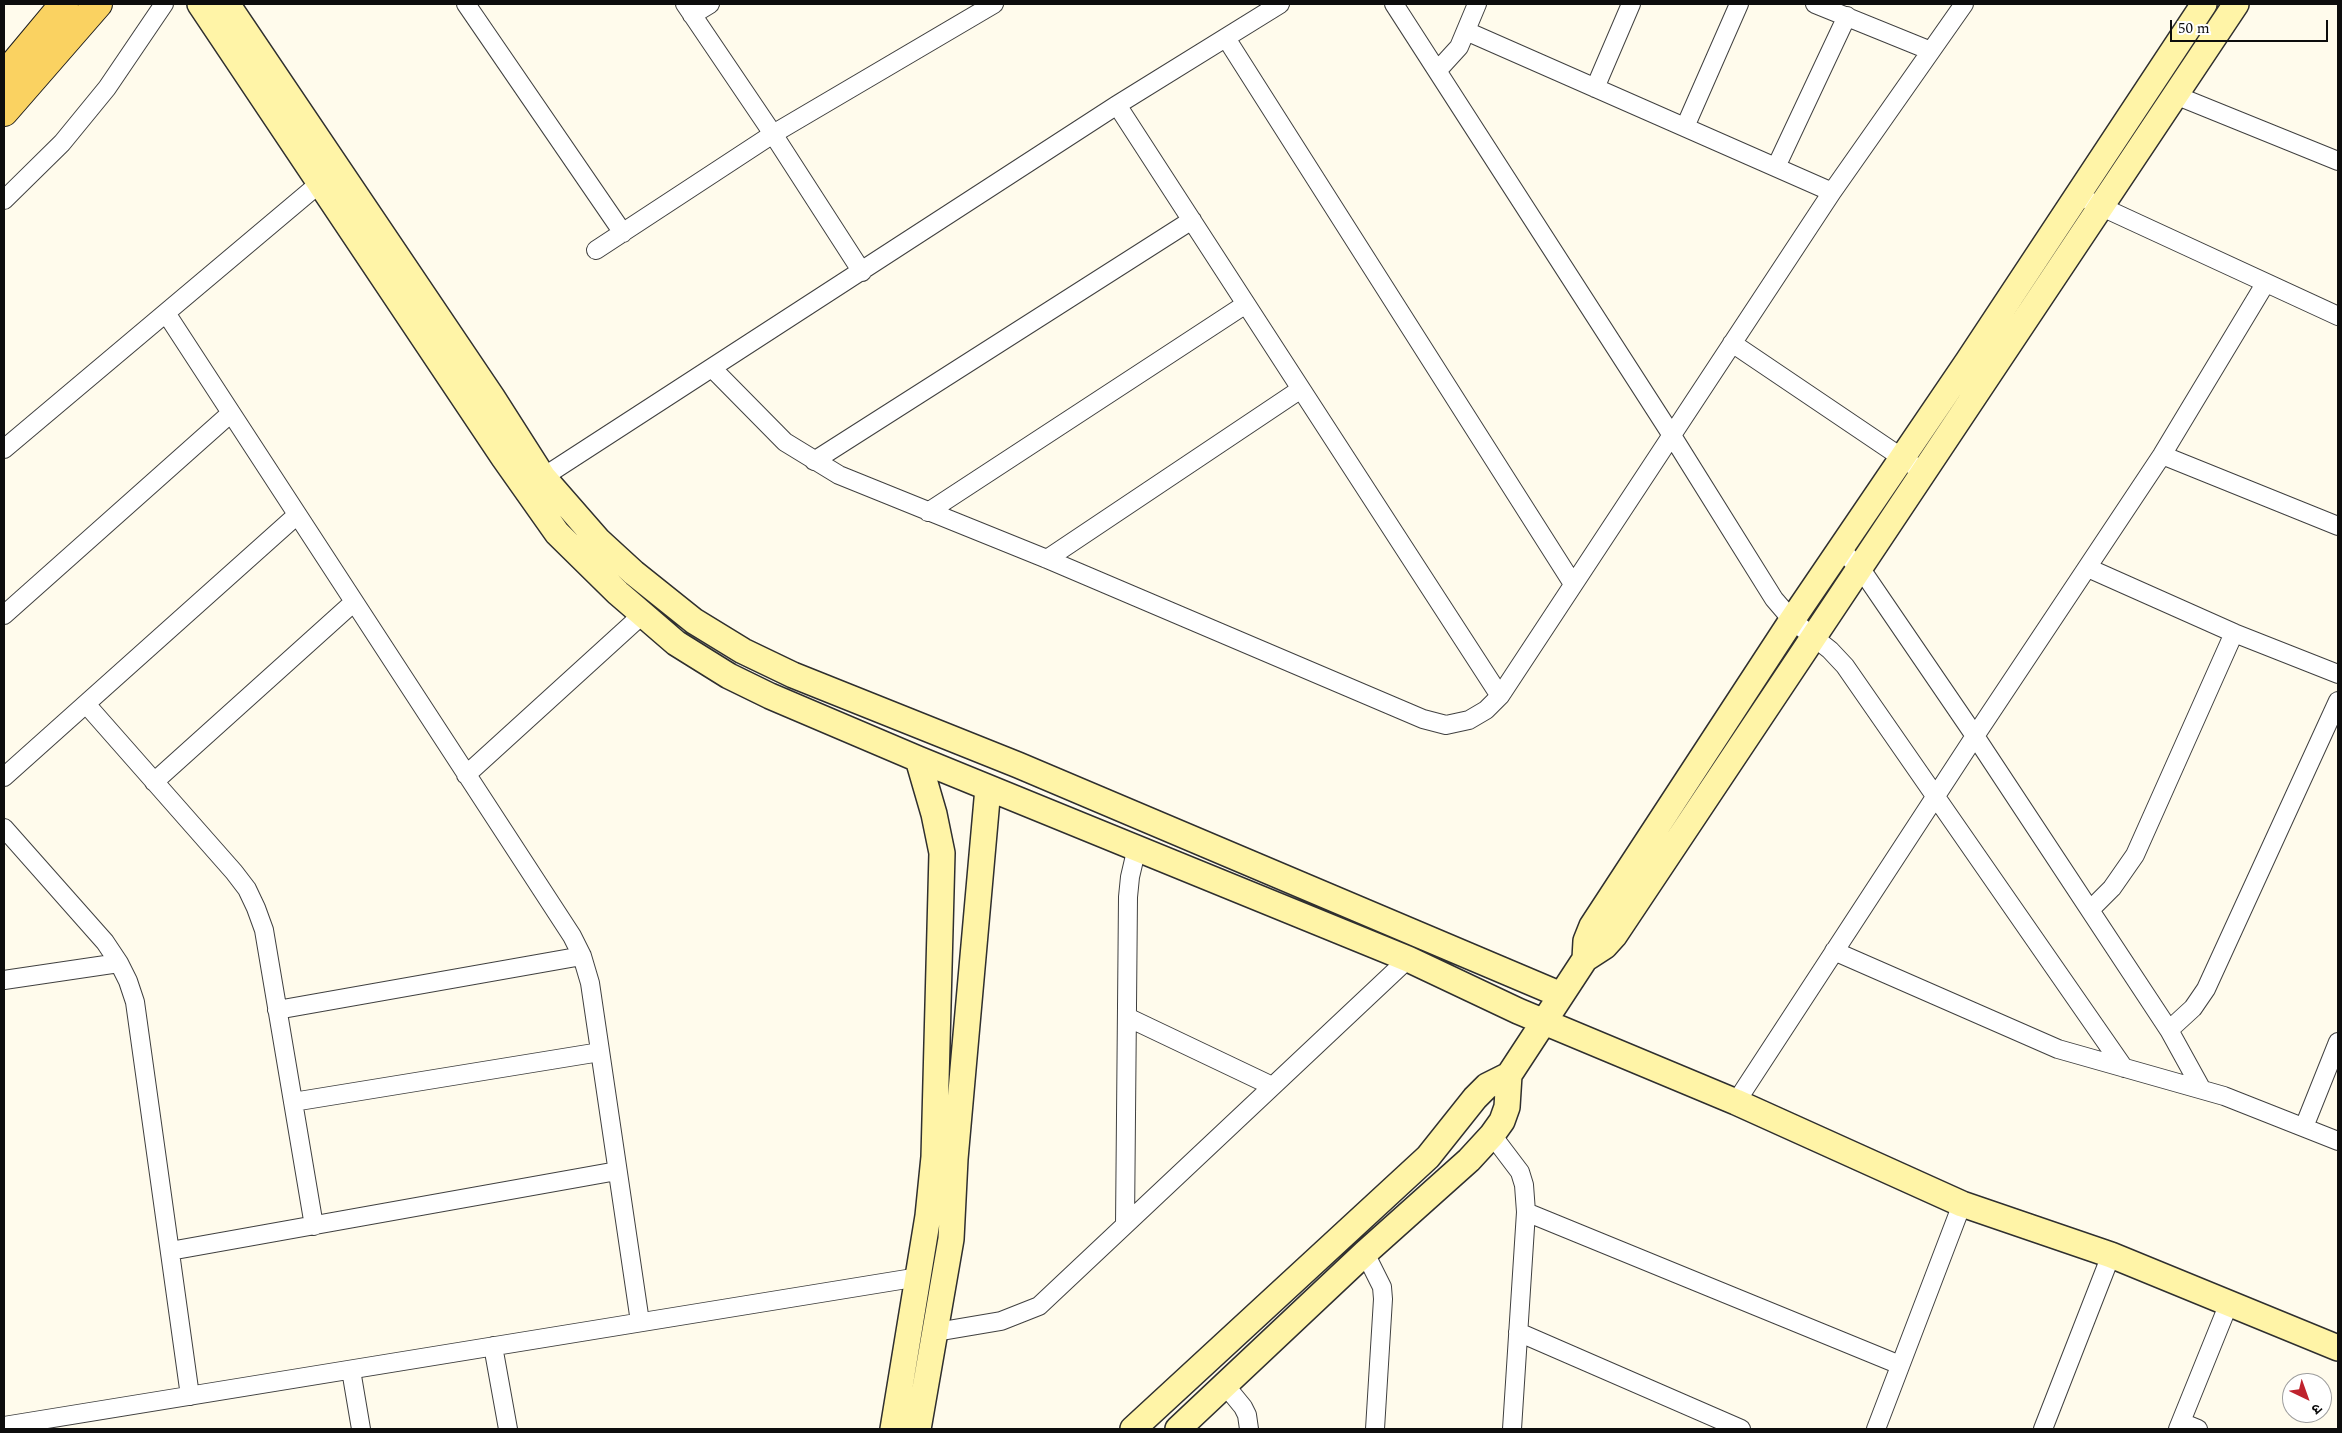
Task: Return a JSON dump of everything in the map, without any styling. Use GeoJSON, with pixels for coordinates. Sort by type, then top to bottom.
{"type":"FeatureCollection","features":[{"type":"Feature","properties":{"kind":"main road"},"geometry":{"type":"LineString","coordinates":[[4,76],[64,4]]}},
{"type":"Feature","properties":{"kind":"main road"},"geometry":{"type":"LineString","coordinates":[[4,112],[98,4]]}},
{"type":"Feature","properties":{"kind":"street"},"geometry":{"type":"LineString","coordinates":[[4,200],[62,142],[107,88],[164,4]]}},
{"type":"Feature","properties":{"kind":"street"},"geometry":{"type":"LineString","coordinates":[[200,4],[320,183],[534,483],[634,573],[694,621],[744,651],[792,675],[969,745],[1561,995]]}},
{"type":"Feature","properties":{"kind":"street"},"geometry":{"type":"LineString","coordinates":[[228,4],[492,397],[556,533],[676,643],[729,676],[918,759],[1408,958],[1545,1022],[1736,1102],[1962,1204],[2111,1256],[2338,1348]]}},
{"type":"Feature","properties":{"kind":"street"},"geometry":{"type":"LineString","coordinates":[[466,4],[623,233]]}},
{"type":"Feature","properties":{"kind":"street"},"geometry":{"type":"LineString","coordinates":[[710,4],[689,9],[862,272]]}},
{"type":"Feature","properties":{"kind":"street"},"geometry":{"type":"LineString","coordinates":[[596,250],[773,134],[994,4]]}},
{"type":"Feature","properties":{"kind":"street"},"geometry":{"type":"LineString","coordinates":[[534,483],[1117,105],[1280,4]]}},
{"type":"Feature","properties":{"kind":"street"},"geometry":{"type":"LineString","coordinates":[[1394,4],[1671,434],[1766,586],[1792,620],[1830,650],[1845,666],[2124,1068]]}},
{"type":"Feature","properties":{"kind":"street"},"geometry":{"type":"LineString","coordinates":[[1438,70],[1451,58],[1466,31],[1477,4]]}},
{"type":"Feature","properties":{"kind":"street"},"geometry":{"type":"LineString","coordinates":[[1595,88],[1632,4]]}},
{"type":"Feature","properties":{"kind":"street"},"geometry":{"type":"LineString","coordinates":[[1685,127],[1739,4]]}},
{"type":"Feature","properties":{"kind":"street"},"geometry":{"type":"LineString","coordinates":[[1816,4],[1931,51]]}},
{"type":"Feature","properties":{"kind":"street"},"geometry":{"type":"LineString","coordinates":[[712,368],[785,442],[839,476],[1047,559],[1423,719],[1446,725],[1469,720],[1486,710],[1500,696],[1832,192],[1964,4]]}},
{"type":"Feature","properties":{"kind":"street"},"geometry":{"type":"LineString","coordinates":[[1586,959],[1586,941],[1592,926],[1792,620],[1902,460],[2204,4]]}},
{"type":"Feature","properties":{"kind":"street"},"geometry":{"type":"LineString","coordinates":[[1133,1429],[1428,1157],[1475,1098],[1487,1086],[1509,1075],[1586,959],[1605,946],[1614,936],[1861,569],[1923,472],[2236,4]]}},
{"type":"Feature","properties":{"kind":"street"},"geometry":{"type":"LineString","coordinates":[[1776,167],[1847,16]]}},
{"type":"Feature","properties":{"kind":"street"},"geometry":{"type":"LineString","coordinates":[[1466,31],[1832,192]]}},
{"type":"Feature","properties":{"kind":"street"},"geometry":{"type":"LineString","coordinates":[[1226,38],[1573,584]]}},
{"type":"Feature","properties":{"kind":"street"},"geometry":{"type":"LineString","coordinates":[[2175,95],[2338,161]]}},
{"type":"Feature","properties":{"kind":"street"},"geometry":{"type":"LineString","coordinates":[[1117,105],[1500,696]]}},
{"type":"Feature","properties":{"kind":"street"},"geometry":{"type":"LineString","coordinates":[[4,449],[320,183]]}},
{"type":"Feature","properties":{"kind":"street"},"geometry":{"type":"LineString","coordinates":[[2077,195],[2265,284],[2338,316]]}},
{"type":"Feature","properties":{"kind":"street"},"geometry":{"type":"LineString","coordinates":[[814,460],[1192,220]]}},
{"type":"Feature","properties":{"kind":"street"},"geometry":{"type":"LineString","coordinates":[[1736,1102],[1935,796],[2162,455],[2265,284]]}},
{"type":"Feature","properties":{"kind":"street"},"geometry":{"type":"LineString","coordinates":[[928,512],[1246,304]]}},
{"type":"Feature","properties":{"kind":"street"},"geometry":{"type":"LineString","coordinates":[[166,313],[572,936],[582,956],[590,983],[640,1322]]}},
{"type":"Feature","properties":{"kind":"street"},"geometry":{"type":"LineString","coordinates":[[1732,343],[1902,460],[1923,472]]}},
{"type":"Feature","properties":{"kind":"street"},"geometry":{"type":"LineString","coordinates":[[1047,559],[1301,389]]}},
{"type":"Feature","properties":{"kind":"street"},"geometry":{"type":"LineString","coordinates":[[4,615],[231,414]]}},
{"type":"Feature","properties":{"kind":"street"},"geometry":{"type":"LineString","coordinates":[[2162,455],[2338,526]]}},
{"type":"Feature","properties":{"kind":"street"},"geometry":{"type":"LineString","coordinates":[[4,777],[297,515]]}},
{"type":"Feature","properties":{"kind":"street"},"geometry":{"type":"LineString","coordinates":[[1840,549],[1861,569],[1975,736],[2169,1030],[2201,1088]]}},
{"type":"Feature","properties":{"kind":"street"},"geometry":{"type":"LineString","coordinates":[[2088,568],[2234,633],[2338,674]]}},
{"type":"Feature","properties":{"kind":"street"},"geometry":{"type":"LineString","coordinates":[[154,782],[354,602]]}},
{"type":"Feature","properties":{"kind":"street"},"geometry":{"type":"LineString","coordinates":[[466,775],[643,614]]}},
{"type":"Feature","properties":{"kind":"street"},"geometry":{"type":"LineString","coordinates":[[2090,909],[2112,888],[2134,855],[2234,633]]}},
{"type":"Feature","properties":{"kind":"street"},"geometry":{"type":"LineString","coordinates":[[2169,1030],[2188,1014],[2206,988],[2338,701]]}},
{"type":"Feature","properties":{"kind":"street"},"geometry":{"type":"LineString","coordinates":[[86,704],[247,889],[264,930],[314,1226]]}},
{"type":"Feature","properties":{"kind":"street"},"geometry":{"type":"LineString","coordinates":[[958,776],[969,745]]}},
{"type":"Feature","properties":{"kind":"street"},"geometry":{"type":"LineString","coordinates":[[893,1429],[919,1277],[934,1157],[942,853],[934,814],[918,759]]}},
{"type":"Feature","properties":{"kind":"street"},"geometry":{"type":"LineString","coordinates":[[918,1429],[951,1239],[956,1159],[988,788]]}},
{"type":"Feature","properties":{"kind":"street"},"geometry":{"type":"LineString","coordinates":[[4,828],[105,942],[119,963],[135,1002],[190,1396]]}},
{"type":"Feature","properties":{"kind":"street"},"geometry":{"type":"LineString","coordinates":[[1125,1225],[1128,897],[1130,877],[1137,847]]}},
{"type":"Feature","properties":{"kind":"street"},"geometry":{"type":"LineString","coordinates":[[1834,950],[2058,1049],[2201,1088],[2338,1141]]}},
{"type":"Feature","properties":{"kind":"street"},"geometry":{"type":"LineString","coordinates":[[278,1010],[582,956]]}},
{"type":"Feature","properties":{"kind":"street"},"geometry":{"type":"LineString","coordinates":[[936,1332],[1001,1321],[1039,1306],[1408,958]]}},
{"type":"Feature","properties":{"kind":"street"},"geometry":{"type":"LineString","coordinates":[[4,980],[119,963]]}},
{"type":"Feature","properties":{"kind":"street"},"geometry":{"type":"LineString","coordinates":[[1126,1017],[1272,1086]]}},
{"type":"Feature","properties":{"kind":"street"},"geometry":{"type":"LineString","coordinates":[[2304,1127],[2338,1042]]}},
{"type":"Feature","properties":{"kind":"street"},"geometry":{"type":"LineString","coordinates":[[293,1102],[600,1052]]}},
{"type":"Feature","properties":{"kind":"street"},"geometry":{"type":"LineString","coordinates":[[1178,1429],[1365,1253],[1450,1178],[1492,1135],[1502,1121],[1507,1108],[1509,1075]]}},
{"type":"Feature","properties":{"kind":"street"},"geometry":{"type":"LineString","coordinates":[[1492,1135],[1520,1172],[1524,1185],[1526,1212],[1512,1429]]}},
{"type":"Feature","properties":{"kind":"street"},"geometry":{"type":"LineString","coordinates":[[170,1251],[617,1171]]}},
{"type":"Feature","properties":{"kind":"street"},"geometry":{"type":"LineString","coordinates":[[1876,1429],[1962,1204]]}},
{"type":"Feature","properties":{"kind":"street"},"geometry":{"type":"LineString","coordinates":[[1526,1212],[1900,1364]]}},
{"type":"Feature","properties":{"kind":"street"},"geometry":{"type":"LineString","coordinates":[[1365,1253],[1382,1287],[1383,1299],[1375,1429]]}},
{"type":"Feature","properties":{"kind":"street"},"geometry":{"type":"LineString","coordinates":[[2043,1429],[2111,1256]]}},
{"type":"Feature","properties":{"kind":"street"},"geometry":{"type":"LineString","coordinates":[[4,1426],[919,1277]]}},
{"type":"Feature","properties":{"kind":"street"},"geometry":{"type":"LineString","coordinates":[[2198,1429],[2179,1426],[2229,1303]]}},
{"type":"Feature","properties":{"kind":"street"},"geometry":{"type":"LineString","coordinates":[[1518,1332],[1741,1429]]}},
{"type":"Feature","properties":{"kind":"street"},"geometry":{"type":"LineString","coordinates":[[493,1346],[508,1429]]}},
{"type":"Feature","properties":{"kind":"street"},"geometry":{"type":"LineString","coordinates":[[351,1370],[361,1429]]}},
{"type":"Feature","properties":{"kind":"street"},"geometry":{"type":"LineString","coordinates":[[1225,1385],[1243,1407],[1247,1415],[1249,1429]]}}]}
